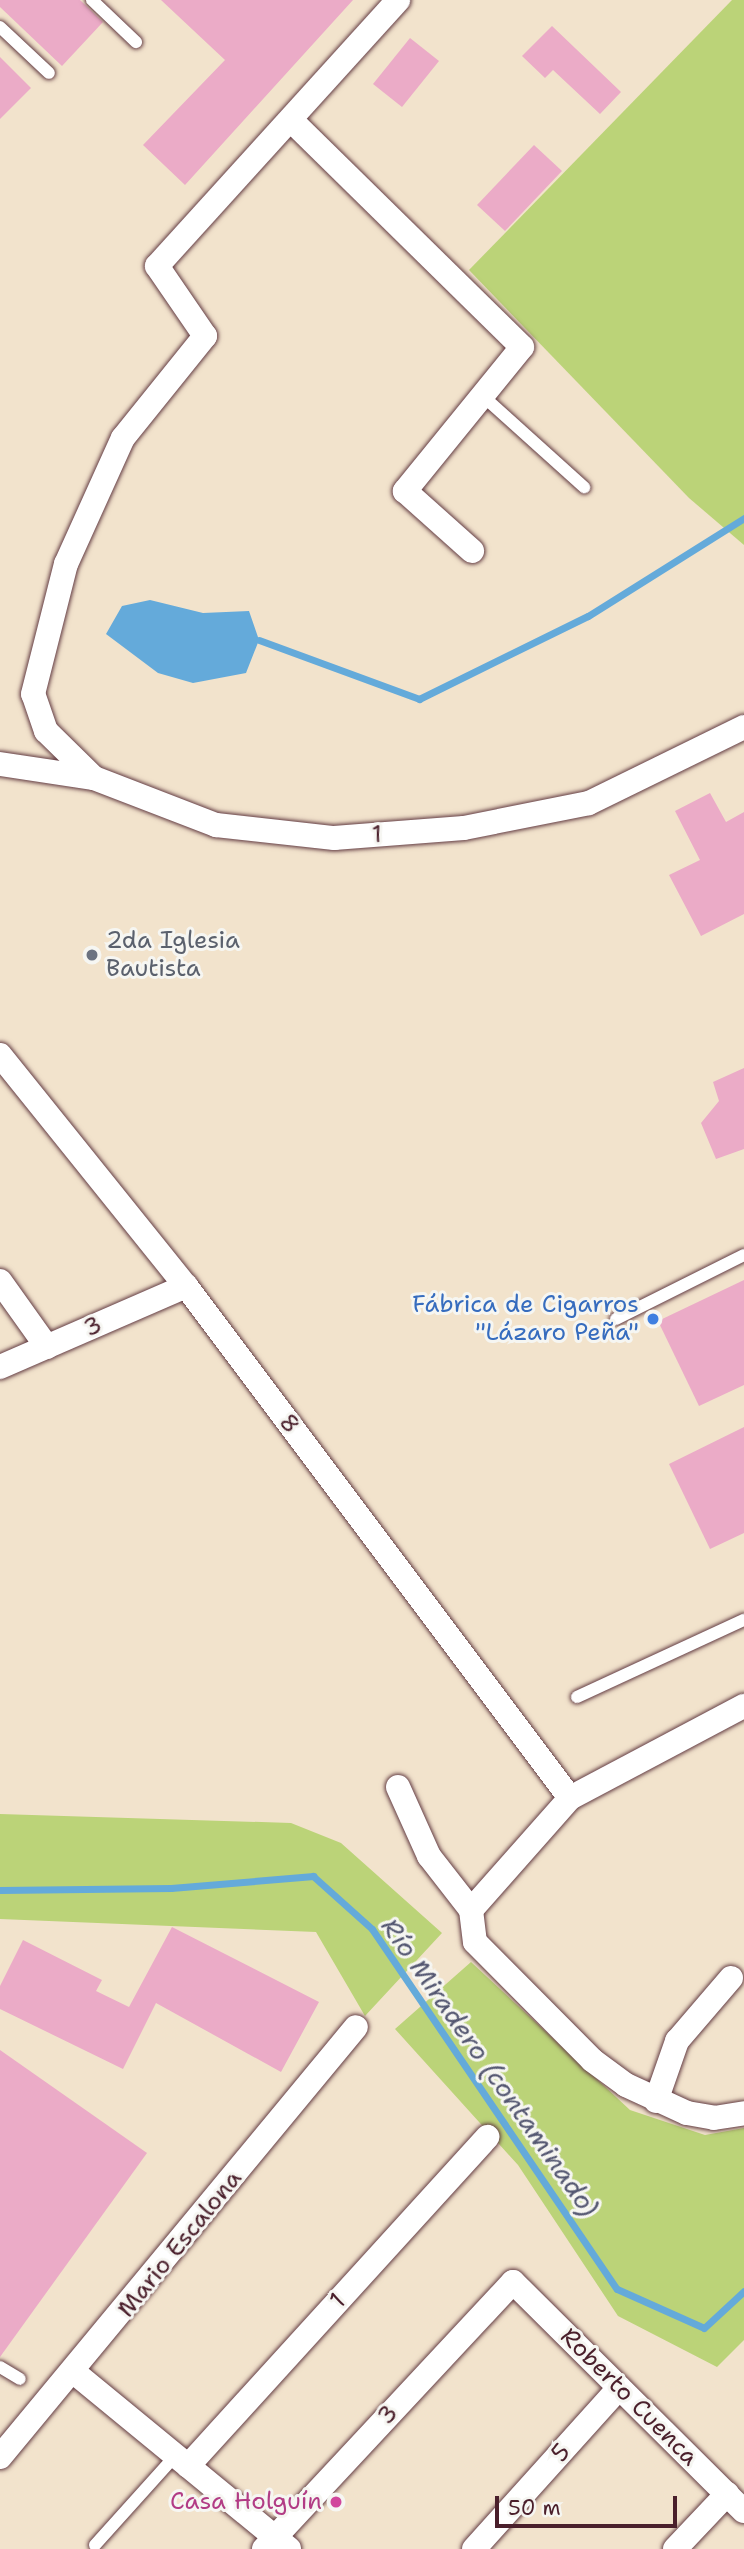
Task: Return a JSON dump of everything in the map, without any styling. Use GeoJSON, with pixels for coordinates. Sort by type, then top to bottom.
{"type":"FeatureCollection","features":[{"type":"Feature","properties":{"kind":"street"},"geometry":{"type":"LineString","coordinates":[[94,778],[46,731],[33,694],[66,564],[123,438],[205,336],[157,266],[293,122],[398,0]]}},
{"type":"Feature","properties":{"kind":"street"},"geometry":{"type":"LineString","coordinates":[[293,122],[516,338],[521,355],[405,491],[472,551]]}},
{"type":"Feature","properties":{"kind":"street","name":"1"},"geometry":{"type":"LineString","coordinates":[[0,764],[94,778],[216,825],[334,838],[451,829],[589,803],[744,727]]}},
{"type":"Feature","properties":{"kind":"street","name":"8"},"geometry":{"type":"LineString","coordinates":[[0,1055],[186,1286],[570,1798]]}},
{"type":"Feature","properties":{"kind":"street"},"geometry":{"type":"LineString","coordinates":[[0,1281],[47,1347]]}},
{"type":"Feature","properties":{"kind":"street","name":"3"},"geometry":{"type":"LineString","coordinates":[[0,1367],[186,1286]]}},
{"type":"Feature","properties":{"kind":"street"},"geometry":{"type":"LineString","coordinates":[[471,1910],[570,1798],[744,1706]]}},
{"type":"Feature","properties":{"kind":"street"},"geometry":{"type":"LineString","coordinates":[[398,1787],[429,1856],[471,1910],[475,1942],[592,2060],[656,2101],[714,2118],[744,2113]]}},
{"type":"Feature","properties":{"kind":"street"},"geometry":{"type":"LineString","coordinates":[[656,2101],[677,2041],[731,1978]]}},
{"type":"Feature","properties":{"kind":"street","name":"Mario Escalona"},"geometry":{"type":"LineString","coordinates":[[0,2457],[75,2373],[356,2027]]}},
{"type":"Feature","properties":{"kind":"street","name":"1"},"geometry":{"type":"LineString","coordinates":[[182,2461],[487,2137]]}},
{"type":"Feature","properties":{"kind":"street","name":"3"},"geometry":{"type":"LineString","coordinates":[[275,2545],[513,2283]]}},
{"type":"Feature","properties":{"kind":"street","name":"Roberto Cuenca"},"geometry":{"type":"LineString","coordinates":[[513,2283],[735,2502]]}},
{"type":"Feature","properties":{"kind":"street"},"geometry":{"type":"LineString","coordinates":[[75,2373],[182,2461],[275,2545]]}},
{"type":"Feature","properties":{"kind":"street","name":"5"},"geometry":{"type":"LineString","coordinates":[[474,2549],[619,2388]]}},
{"type":"Feature","properties":{"kind":"street"},"geometry":{"type":"LineString","coordinates":[[675,2549],[735,2502]]}},
{"type":"Feature","properties":{"kind":"lane"},"geometry":{"type":"LineString","coordinates":[[92,0],[136,42]]}},
{"type":"Feature","properties":{"kind":"lane"},"geometry":{"type":"LineString","coordinates":[[0,27],[49,73]]}},
{"type":"Feature","properties":{"kind":"lane"},"geometry":{"type":"LineString","coordinates":[[484,397],[584,487]]}},
{"type":"Feature","properties":{"kind":"lane"},"geometry":{"type":"LineString","coordinates":[[617,1319],[744,1255]]}},
{"type":"Feature","properties":{"kind":"lane"},"geometry":{"type":"LineString","coordinates":[[577,1697],[744,1620]]}},
{"type":"Feature","properties":{"kind":"lane"},"geometry":{"type":"LineString","coordinates":[[0,2367],[20,2379]]}},
{"type":"Feature","properties":{"kind":"lane","name":"1"},"geometry":{"type":"LineString","coordinates":[[95,2545],[182,2461]]}},
{"type":"Feature","properties":{"kind":"green space"},"geometry":{"type":"Polygon","coordinates":[[[732,0],[744,0],[744,545],[689,498],[469,270],[732,0]]]}},
{"type":"Feature","properties":{"kind":"green space"},"geometry":{"type":"Polygon","coordinates":[[[0,1814],[291,1823],[341,1843],[442,1933],[365,2016],[316,1932],[0,1919],[0,1814]]]}},
{"type":"Feature","properties":{"kind":"green space"},"geometry":{"type":"Polygon","coordinates":[[[471,1962],[630,2110],[705,2135],[744,2128],[744,2340],[717,2367],[618,2316],[518,2165],[395,2029],[471,1962]]]}},
{"type":"Feature","properties":{"kind":"water"},"geometry":{"type":"Polygon","coordinates":[[[150,600],[203,613],[249,611],[259,640],[246,673],[193,683],[158,673],[106,634],[122,606],[150,600]]]}},
{"type":"Feature","properties":{"kind":"building"},"geometry":{"type":"Polygon","coordinates":[[[0,0],[80,0],[103,22],[62,66],[0,7],[0,0]]]}},
{"type":"Feature","properties":{"kind":"building"},"geometry":{"type":"Polygon","coordinates":[[[161,0],[353,0],[185,185],[143,145],[225,60],[161,0]]]}},
{"type":"Feature","properties":{"kind":"building"},"geometry":{"type":"Polygon","coordinates":[[[552,26],[621,92],[600,114],[553,70],[545,78],[522,56],[552,26]]]}},
{"type":"Feature","properties":{"kind":"building"},"geometry":{"type":"Polygon","coordinates":[[[410,38],[439,61],[402,107],[373,84],[410,38]]]}},
{"type":"Feature","properties":{"kind":"building"},"geometry":{"type":"Polygon","coordinates":[[[0,57],[31,88],[0,119],[0,57]]]}},
{"type":"Feature","properties":{"kind":"building"},"geometry":{"type":"Polygon","coordinates":[[[534,145],[562,171],[505,231],[477,205],[534,145]]]}},
{"type":"Feature","properties":{"kind":"building"},"geometry":{"type":"Polygon","coordinates":[[[710,793],[726,822],[744,812],[744,914],[701,936],[669,875],[700,860],[675,811],[710,793]]]}},
{"type":"Feature","properties":{"kind":"building"},"geometry":{"type":"Polygon","coordinates":[[[744,1068],[744,1149],[716,1159],[701,1123],[719,1101],[713,1082],[744,1068]]]}},
{"type":"Feature","properties":{"kind":"building"},"geometry":{"type":"Polygon","coordinates":[[[744,1280],[744,1385],[699,1406],[658,1321],[744,1280]]]}},
{"type":"Feature","properties":{"kind":"building"},"geometry":{"type":"Polygon","coordinates":[[[744,1427],[744,1533],[710,1549],[669,1464],[744,1427]]]}},
{"type":"Feature","properties":{"kind":"building"},"geometry":{"type":"Polygon","coordinates":[[[172,1927],[319,2002],[281,2072],[156,2003],[123,2069],[0,2009],[0,1986],[23,1940],[102,1980],[96,1991],[129,2007],[172,1927]]]}},
{"type":"Feature","properties":{"kind":"building"},"geometry":{"type":"Polygon","coordinates":[[[0,2050],[147,2153],[0,2357],[0,2050]]]}},
{"type":"Feature","properties":{"kind":"waterway"},"geometry":{"type":"LineString","coordinates":[[259,640],[419,699],[588,616],[744,518]]}},
{"type":"Feature","properties":{"kind":"waterway","name":"Río Miradero (contaminado)"},"geometry":{"type":"LineString","coordinates":[[0,1890],[171,1888],[313,1876],[372,1929],[617,2289],[704,2328],[744,2291]]}},
{"type":"Feature","properties":{"kind":"place","name":"2da Iglesia Bautista"},"geometry":{"type":"Point","coordinates":[92,955]}},
{"type":"Feature","properties":{"kind":"place","name":"Fábrica de Cigarros \"Lázaro Peña\""},"geometry":{"type":"Point","coordinates":[653,1319]}},
{"type":"Feature","properties":{"kind":"place","name":"Casa Holguín"},"geometry":{"type":"Point","coordinates":[336,2502]}}]}
